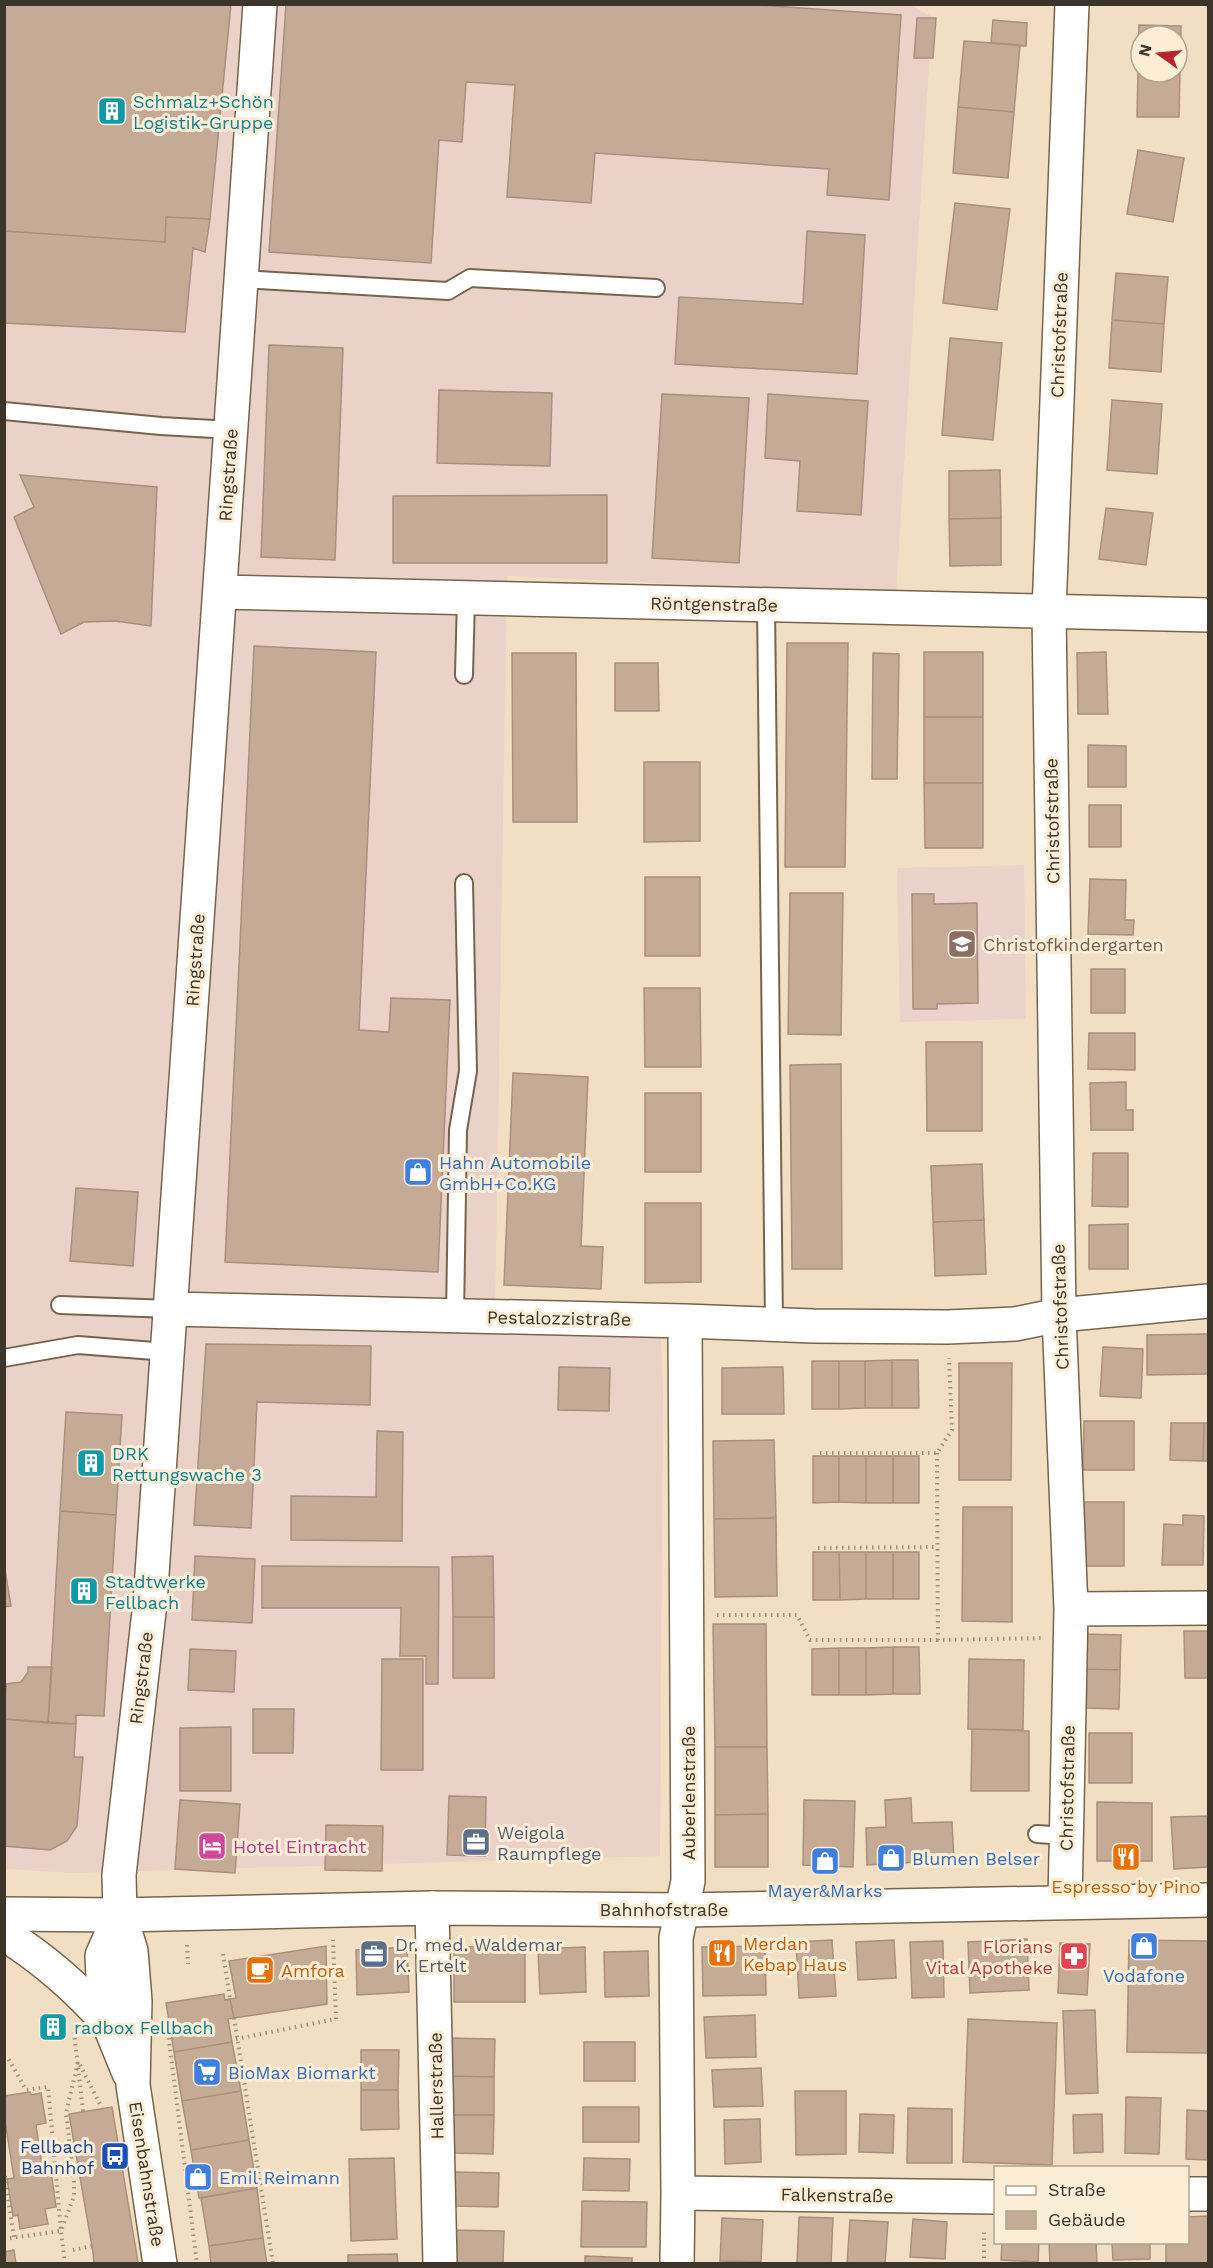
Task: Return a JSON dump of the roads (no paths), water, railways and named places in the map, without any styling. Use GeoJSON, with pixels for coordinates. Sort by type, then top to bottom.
{"type":"FeatureCollection","features":[{"type":"Feature","properties":{"kind":"street","name":"Ringstraße"},"geometry":{"type":"LineString","coordinates":[[120,1915],[120,1856],[150,1603],[260,4]]}},
{"type":"Feature","properties":{"kind":"street","name":"Christofstraße"},"geometry":{"type":"LineString","coordinates":[[1065,1902],[1051,1835],[1071,1623],[1059,1315],[1049,612],[1072,4]]}},
{"type":"Feature","properties":{"kind":"street","name":"Röntgenstraße"},"geometry":{"type":"LineString","coordinates":[[220,592],[1209,615]]}},
{"type":"Feature","properties":{"kind":"street","name":"Pestalozzistraße"},"geometry":{"type":"LineString","coordinates":[[171,1309],[948,1328],[1015,1324],[1059,1315],[1209,1301]]}},
{"type":"Feature","properties":{"kind":"street","name":"Auberlenstraße"},"geometry":{"type":"LineString","coordinates":[[676,2264],[678,2193],[676,1938],[688,1881],[685,1321]]}},
{"type":"Feature","properties":{"kind":"street"},"geometry":{"type":"LineString","coordinates":[[1071,1623],[1209,1608]]}},
{"type":"Feature","properties":{"kind":"street","name":"Bahnhofstraße"},"geometry":{"type":"LineString","coordinates":[[4,1914],[120,1915],[432,1908],[683,1910],[1209,1900]]}},
{"type":"Feature","properties":{"kind":"street","name":"Hallerstraße"},"geometry":{"type":"LineString","coordinates":[[432,1908],[440,2264]]}},
{"type":"Feature","properties":{"kind":"street","name":"Eisenbahnstraße"},"geometry":{"type":"LineString","coordinates":[[120,1915],[102,1956],[109,2024],[133,2085]]}},
{"type":"Feature","properties":{"kind":"street","name":"Eisenbahnstraße"},"geometry":{"type":"LineString","coordinates":[[120,1915],[131,1951],[136,2019],[133,2085],[160,2264]]}},
{"type":"Feature","properties":{"kind":"street"},"geometry":{"type":"LineString","coordinates":[[4,1934],[25,1947],[69,1984],[109,2024]]}},
{"type":"Feature","properties":{"kind":"street","name":"Falkenstraße"},"geometry":{"type":"LineString","coordinates":[[678,2193],[994,2197]]}},
{"type":"Feature","properties":{"kind":"street"},"geometry":{"type":"LineString","coordinates":[[1189,2194],[1209,2194]]}},
{"type":"Feature","properties":{"kind":"lane"},"geometry":{"type":"LineString","coordinates":[[242,279],[448,291],[470,278],[656,288]]}},
{"type":"Feature","properties":{"kind":"lane"},"geometry":{"type":"LineString","coordinates":[[4,411],[161,426],[231,430]]}},
{"type":"Feature","properties":{"kind":"lane"},"geometry":{"type":"LineString","coordinates":[[464,675],[466,598]]}},
{"type":"Feature","properties":{"kind":"lane"},"geometry":{"type":"LineString","coordinates":[[766,605],[774,1325]]}},
{"type":"Feature","properties":{"kind":"lane"},"geometry":{"type":"LineString","coordinates":[[455,1316],[458,1130],[468,1071],[464,883]]}},
{"type":"Feature","properties":{"kind":"lane"},"geometry":{"type":"LineString","coordinates":[[60,1305],[171,1309]]}},
{"type":"Feature","properties":{"kind":"lane"},"geometry":{"type":"LineString","coordinates":[[4,1358],[78,1345],[167,1352]]}},
{"type":"Feature","properties":{"kind":"place","name":"Schmalz+Schön Logistik-Gruppe"},"geometry":{"type":"Point","coordinates":[112,111]}},
{"type":"Feature","properties":{"kind":"place","name":"Christofkindergarten"},"geometry":{"type":"Point","coordinates":[962,944]}},
{"type":"Feature","properties":{"kind":"place","name":"Hahn Automobile GmbH+Co.KG"},"geometry":{"type":"Point","coordinates":[418,1172]}},
{"type":"Feature","properties":{"kind":"place","name":"DRK Rettungswache 3"},"geometry":{"type":"Point","coordinates":[91,1463]}},
{"type":"Feature","properties":{"kind":"place","name":"Stadtwerke Fellbach"},"geometry":{"type":"Point","coordinates":[84,1591]}},
{"type":"Feature","properties":{"kind":"place","name":"Weigola Raumpflege"},"geometry":{"type":"Point","coordinates":[476,1842]}},
{"type":"Feature","properties":{"kind":"place","name":"Hotel Eintracht"},"geometry":{"type":"Point","coordinates":[212,1846]}},
{"type":"Feature","properties":{"kind":"place","name":"Espresso by Pino"},"geometry":{"type":"Point","coordinates":[1126,1857]}},
{"type":"Feature","properties":{"kind":"place","name":"Blumen Belser"},"geometry":{"type":"Point","coordinates":[891,1858]}},
{"type":"Feature","properties":{"kind":"place","name":"Mayer&Marks"},"geometry":{"type":"Point","coordinates":[825,1861]}},
{"type":"Feature","properties":{"kind":"place","name":"Vodafone"},"geometry":{"type":"Point","coordinates":[1144,1946]}},
{"type":"Feature","properties":{"kind":"place","name":"Merdan Kebap Haus"},"geometry":{"type":"Point","coordinates":[722,1953]}},
{"type":"Feature","properties":{"kind":"place","name":"Dr. med. Waldemar K. Ertelt"},"geometry":{"type":"Point","coordinates":[374,1954]}},
{"type":"Feature","properties":{"kind":"place","name":"Florians Vital Apotheke"},"geometry":{"type":"Point","coordinates":[1074,1956]}},
{"type":"Feature","properties":{"kind":"place","name":"Amfora"},"geometry":{"type":"Point","coordinates":[260,1970]}},
{"type":"Feature","properties":{"kind":"place","name":"radbox Fellbach"},"geometry":{"type":"Point","coordinates":[53,2027]}},
{"type":"Feature","properties":{"kind":"place","name":"BioMax Biomarkt"},"geometry":{"type":"Point","coordinates":[207,2072]}},
{"type":"Feature","properties":{"kind":"place","name":"Fellbach Bahnhof"},"geometry":{"type":"Point","coordinates":[115,2156]}},
{"type":"Feature","properties":{"kind":"place","name":"Emil Reimann"},"geometry":{"type":"Point","coordinates":[198,2177]}}]}
